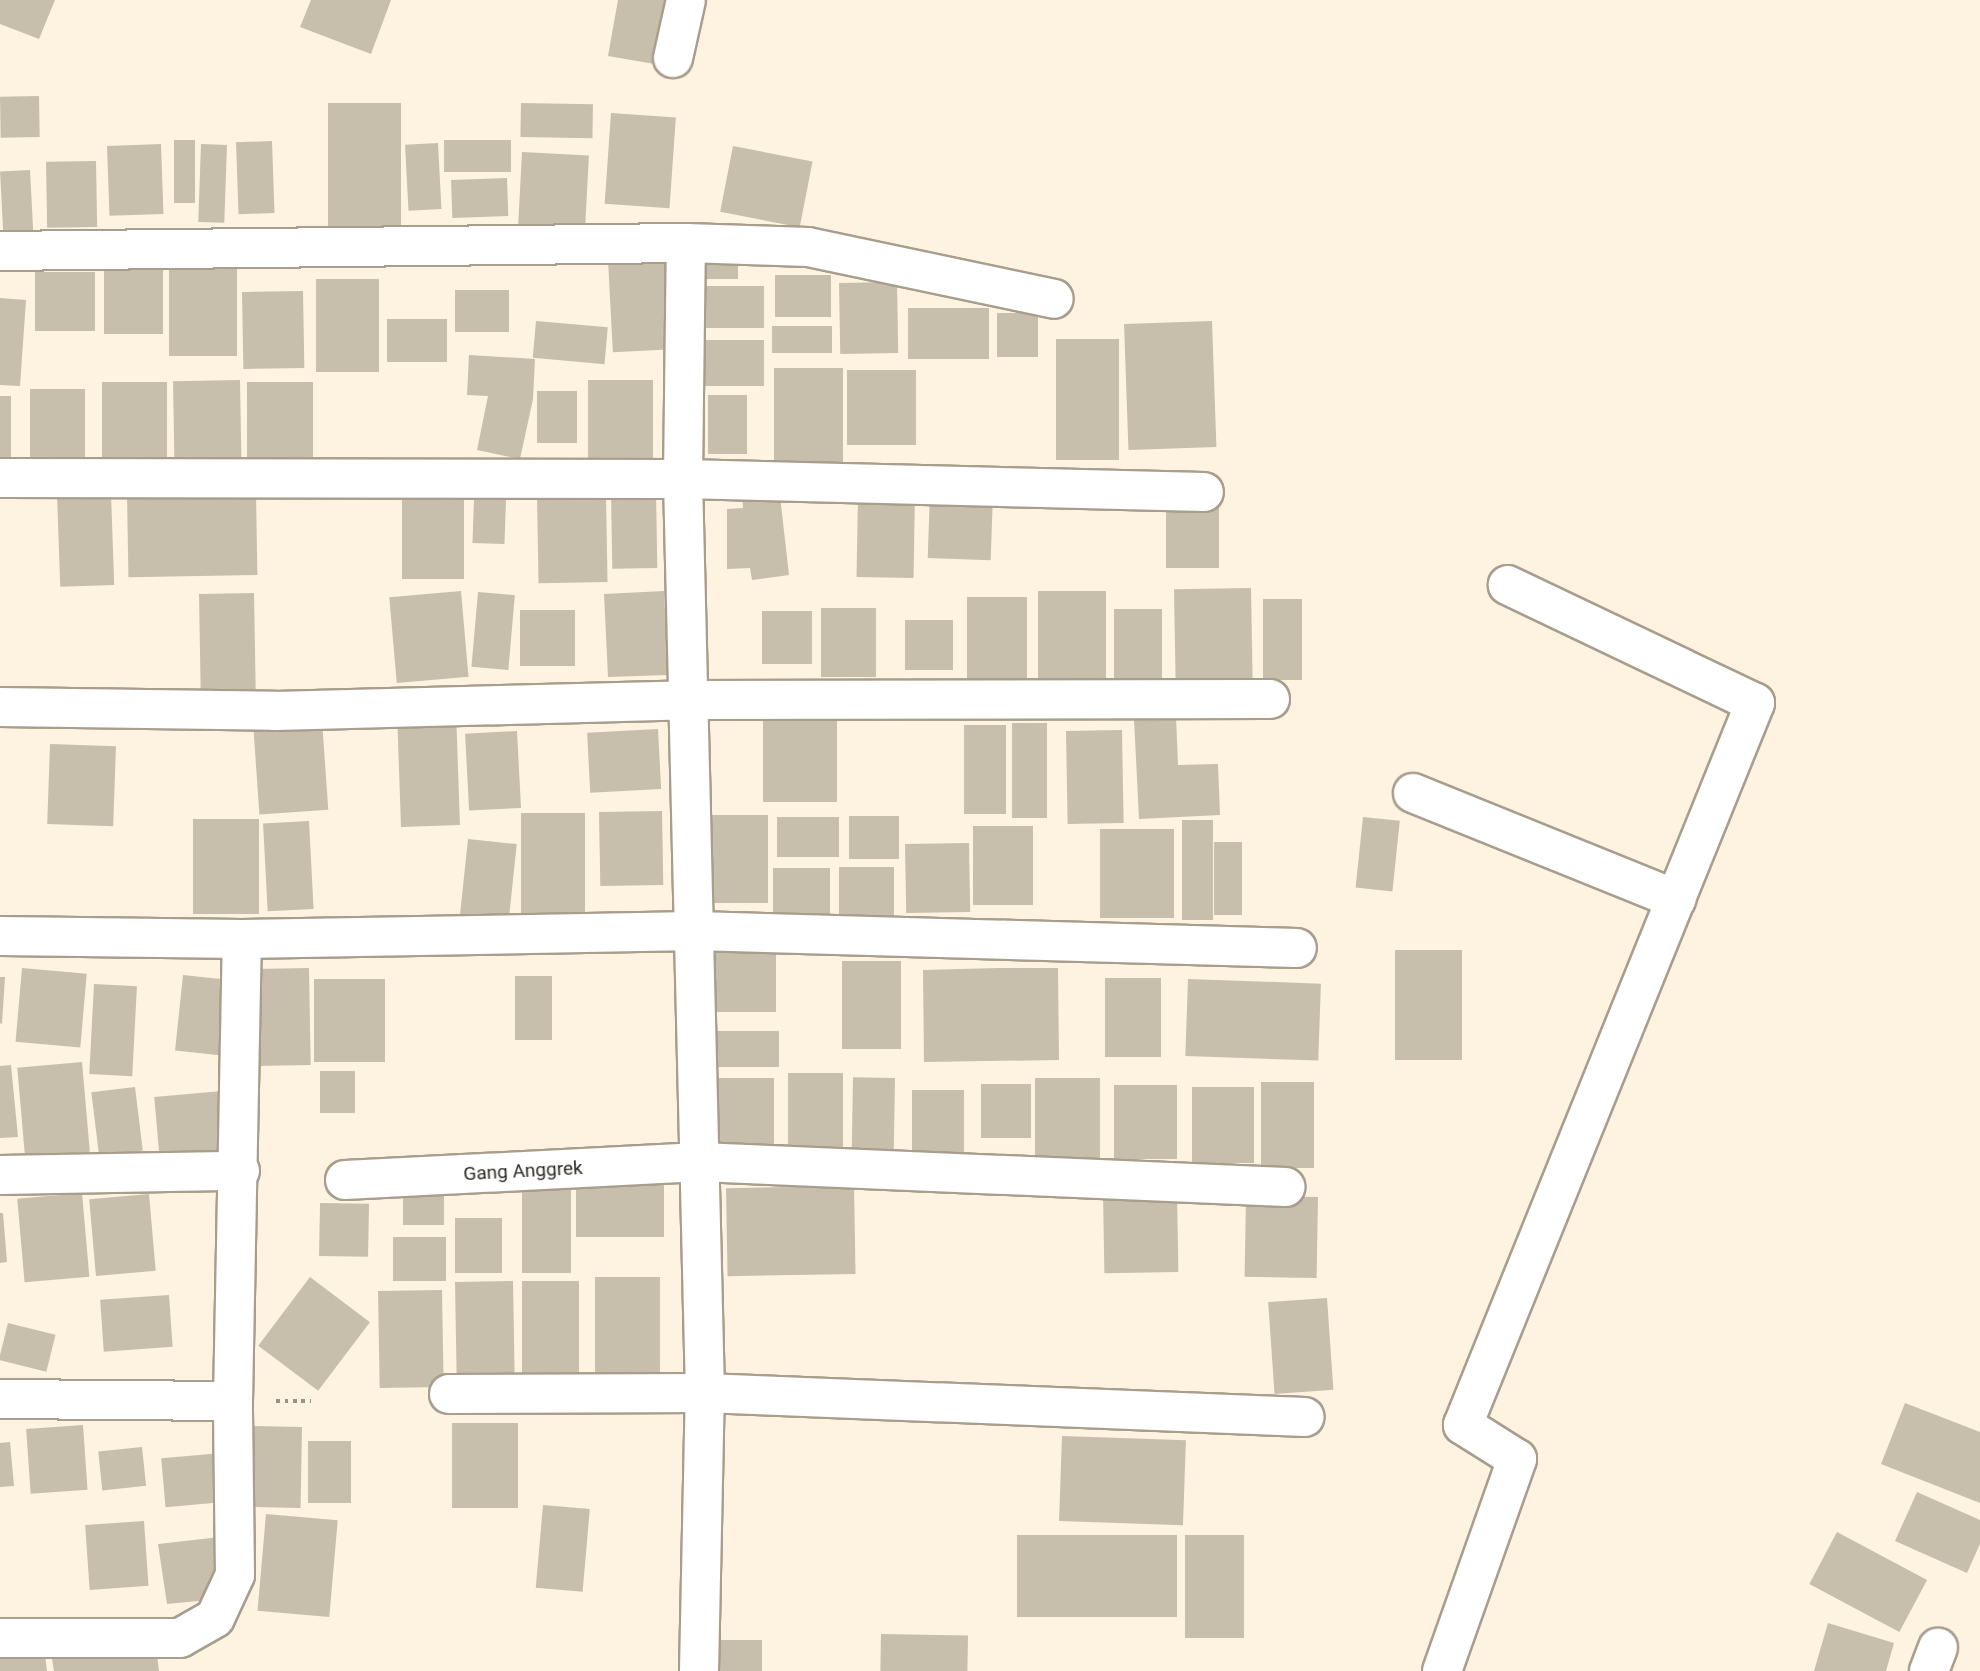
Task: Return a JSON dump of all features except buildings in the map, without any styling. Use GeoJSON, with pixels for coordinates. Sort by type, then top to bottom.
{"type":"FeatureCollection","features":[{"type":"Feature","properties":{"kind":"street"},"geometry":{"type":"LineString","coordinates":[[673,58],[686,0]]}},
{"type":"Feature","properties":{"kind":"street"},"geometry":{"type":"LineString","coordinates":[[0,251],[686,243],[808,247],[1054,299]]}},
{"type":"Feature","properties":{"kind":"street"},"geometry":{"type":"LineString","coordinates":[[686,243],[683,479],[705,1393],[699,1671]]}},
{"type":"Feature","properties":{"kind":"street"},"geometry":{"type":"LineString","coordinates":[[0,478],[683,479],[1204,492]]}},
{"type":"Feature","properties":{"kind":"street"},"geometry":{"type":"LineString","coordinates":[[1442,1671],[1517,1459],[1463,1425],[1755,703],[1508,585]]}},
{"type":"Feature","properties":{"kind":"street"},"geometry":{"type":"LineString","coordinates":[[0,707],[275,711],[688,700],[1270,699]]}},
{"type":"Feature","properties":{"kind":"street"},"geometry":{"type":"LineString","coordinates":[[1413,793],[1676,899]]}},
{"type":"Feature","properties":{"kind":"street"},"geometry":{"type":"LineString","coordinates":[[0,936],[242,939],[695,931],[1297,948]]}},
{"type":"Feature","properties":{"kind":"street"},"geometry":{"type":"LineString","coordinates":[[0,1637],[180,1638],[215,1618],[235,1574],[233,1401],[240,1171],[242,939]]}},
{"type":"Feature","properties":{"kind":"street","name":"Gang Anggrek"},"geometry":{"type":"LineString","coordinates":[[345,1180],[700,1162],[1284,1187]]}},
{"type":"Feature","properties":{"kind":"street"},"geometry":{"type":"LineString","coordinates":[[0,1175],[240,1171]]}},
{"type":"Feature","properties":{"kind":"street"},"geometry":{"type":"LineString","coordinates":[[449,1394],[705,1393],[1305,1417]]}},
{"type":"Feature","properties":{"kind":"street"},"geometry":{"type":"LineString","coordinates":[[0,1399],[233,1401]]}}]}
